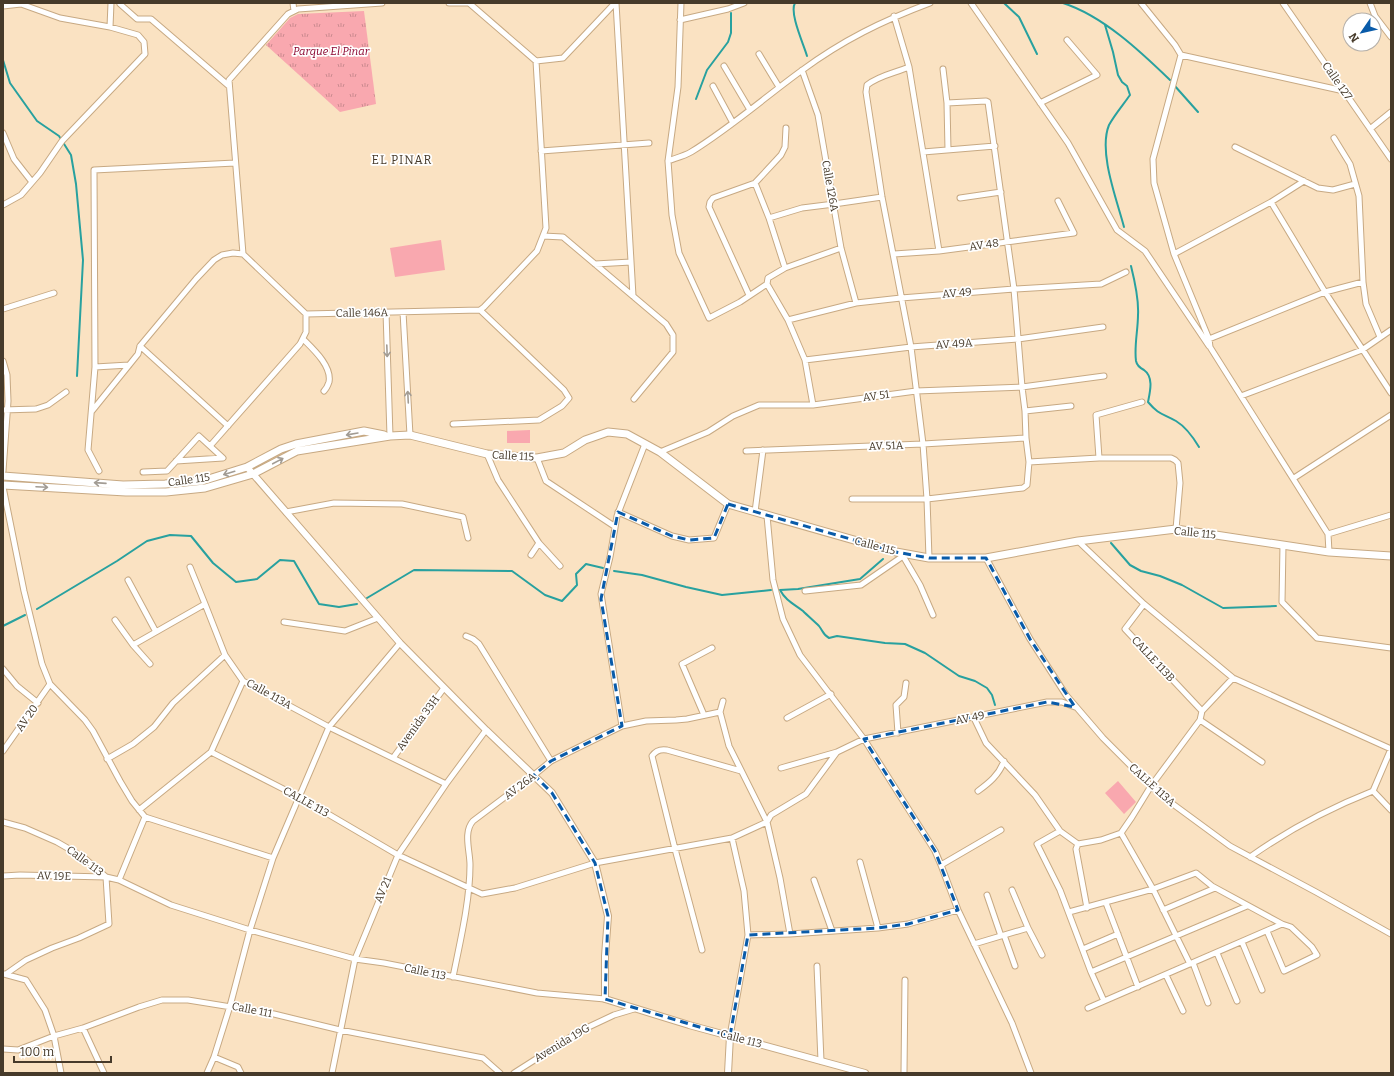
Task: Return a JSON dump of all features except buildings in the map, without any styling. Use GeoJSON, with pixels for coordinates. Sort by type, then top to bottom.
{"type":"FeatureCollection","features":[{"type":"Feature","properties":{"kind":"main road","name":"Calle 115"},"geometry":{"type":"LineString","coordinates":[[3,476],[123,484],[165,484],[202,481],[247,467],[280,449],[296,444],[364,431],[390,436]]}},
{"type":"Feature","properties":{"kind":"main road","name":"Calle 115"},"geometry":{"type":"LineString","coordinates":[[3,486],[126,492],[166,492],[205,488],[253,474],[297,451],[390,436],[410,436],[487,454],[538,458],[564,453],[585,440],[608,432],[627,434],[660,452],[728,504],[905,555],[929,558],[986,558],[1078,541],[1176,529],[1329,552],[1391,556]]}},
{"type":"Feature","properties":{"kind":"street"},"geometry":{"type":"LineString","coordinates":[[110,27],[111,3]]}},
{"type":"Feature","properties":{"kind":"street"},"geometry":{"type":"LineString","coordinates":[[293,3],[294,11]]}},
{"type":"Feature","properties":{"kind":"street"},"geometry":{"type":"LineString","coordinates":[[243,254],[229,80],[288,14],[298,9],[382,3]]}},
{"type":"Feature","properties":{"kind":"street"},"geometry":{"type":"LineString","coordinates":[[449,3],[469,3],[536,62],[546,228],[537,251],[480,310],[564,390],[569,398],[562,406],[539,420],[453,424]]}},
{"type":"Feature","properties":{"kind":"street"},"geometry":{"type":"LineString","coordinates":[[536,62],[563,58],[616,3]]}},
{"type":"Feature","properties":{"kind":"street"},"geometry":{"type":"LineString","coordinates":[[616,3],[634,296]]}},
{"type":"Feature","properties":{"kind":"street"},"geometry":{"type":"LineString","coordinates":[[681,3],[678,87],[668,162],[672,215],[679,253],[709,318],[740,302],[767,284]]}},
{"type":"Feature","properties":{"kind":"street"},"geometry":{"type":"LineString","coordinates":[[680,20],[728,9],[744,3]]}},
{"type":"Feature","properties":{"kind":"street"},"geometry":{"type":"LineString","coordinates":[[668,162],[690,152],[733,123],[802,70],[847,40],[894,16],[930,3]]}},
{"type":"Feature","properties":{"kind":"street"},"geometry":{"type":"LineString","coordinates":[[971,3],[1068,143],[1117,230],[1144,251],[1210,347],[1328,534],[1329,552]]}},
{"type":"Feature","properties":{"kind":"street"},"geometry":{"type":"LineString","coordinates":[[1141,3],[1175,45],[1181,55],[1153,159],[1154,183],[1174,254],[1209,339],[1210,347]]}},
{"type":"Feature","properties":{"kind":"street","name":"Calle 127"},"geometry":{"type":"LineString","coordinates":[[1283,3],[1391,159]]}},
{"type":"Feature","properties":{"kind":"street"},"geometry":{"type":"LineString","coordinates":[[1370,3],[1375,16],[1391,37]]}},
{"type":"Feature","properties":{"kind":"street"},"geometry":{"type":"LineString","coordinates":[[3,6],[21,4],[60,18],[110,27],[138,35],[144,42],[145,54],[62,141],[40,173],[21,195],[3,205]]}},
{"type":"Feature","properties":{"kind":"street"},"geometry":{"type":"LineString","coordinates":[[120,4],[137,19],[150,19],[229,86]]}},
{"type":"Feature","properties":{"kind":"street"},"geometry":{"type":"LineString","coordinates":[[894,16],[909,67],[939,251]]}},
{"type":"Feature","properties":{"kind":"street"},"geometry":{"type":"LineString","coordinates":[[1040,103],[1097,75],[1067,40]]}},
{"type":"Feature","properties":{"kind":"street"},"geometry":{"type":"LineString","coordinates":[[759,54],[780,87]]}},
{"type":"Feature","properties":{"kind":"street"},"geometry":{"type":"LineString","coordinates":[[1181,55],[1344,91]]}},
{"type":"Feature","properties":{"kind":"street"},"geometry":{"type":"LineString","coordinates":[[724,66],[750,110]]}},
{"type":"Feature","properties":{"kind":"street"},"geometry":{"type":"LineString","coordinates":[[909,67],[890,72],[867,84],[866,92],[882,196],[911,347],[923,444],[929,558]]}},
{"type":"Feature","properties":{"kind":"street"},"geometry":{"type":"LineString","coordinates":[[943,69],[947,102],[948,150]]}},
{"type":"Feature","properties":{"kind":"street","name":"Calle 126A"},"geometry":{"type":"LineString","coordinates":[[802,70],[818,115],[841,248],[856,303]]}},
{"type":"Feature","properties":{"kind":"street"},"geometry":{"type":"LineString","coordinates":[[713,86],[733,123]]}},
{"type":"Feature","properties":{"kind":"street"},"geometry":{"type":"LineString","coordinates":[[852,498],[927,499],[1024,488],[1027,485],[1028,462],[1025,411],[1014,288],[988,102],[947,102]]}},
{"type":"Feature","properties":{"kind":"street"},"geometry":{"type":"LineString","coordinates":[[1370,128],[1391,112]]}},
{"type":"Feature","properties":{"kind":"street"},"geometry":{"type":"LineString","coordinates":[[749,295],[709,207],[710,202],[713,198],[755,183],[781,154],[785,147],[786,128]]}},
{"type":"Feature","properties":{"kind":"street"},"geometry":{"type":"LineString","coordinates":[[3,133],[14,159],[32,182]]}},
{"type":"Feature","properties":{"kind":"street"},"geometry":{"type":"LineString","coordinates":[[1334,138],[1350,164],[1359,196],[1362,282],[1366,304],[1380,337]]}},
{"type":"Feature","properties":{"kind":"street"},"geometry":{"type":"LineString","coordinates":[[541,151],[649,143]]}},
{"type":"Feature","properties":{"kind":"street"},"geometry":{"type":"LineString","coordinates":[[923,152],[995,146]]}},
{"type":"Feature","properties":{"kind":"street"},"geometry":{"type":"LineString","coordinates":[[1234,147],[1318,188],[1332,190],[1356,184]]}},
{"type":"Feature","properties":{"kind":"street"},"geometry":{"type":"LineString","coordinates":[[99,471],[88,450],[95,367],[94,170],[235,162]]}},
{"type":"Feature","properties":{"kind":"street"},"geometry":{"type":"LineString","coordinates":[[1174,254],[1271,202],[1304,181]]}},
{"type":"Feature","properties":{"kind":"street"},"geometry":{"type":"LineString","coordinates":[[755,183],[769,218],[785,268]]}},
{"type":"Feature","properties":{"kind":"street"},"geometry":{"type":"LineString","coordinates":[[960,198],[1001,192]]}},
{"type":"Feature","properties":{"kind":"street"},"geometry":{"type":"LineString","coordinates":[[769,218],[802,208],[882,196]]}},
{"type":"Feature","properties":{"kind":"street","name":"AV 48"},"geometry":{"type":"LineString","coordinates":[[894,254],[939,251],[1074,233],[1058,201]]}},
{"type":"Feature","properties":{"kind":"street"},"geometry":{"type":"LineString","coordinates":[[1271,202],[1324,292],[1391,393]]}},
{"type":"Feature","properties":{"kind":"street"},"geometry":{"type":"LineString","coordinates":[[543,236],[563,237],[666,324],[673,335],[673,352],[634,400]]}},
{"type":"Feature","properties":{"kind":"street"},"geometry":{"type":"LineString","coordinates":[[813,405],[805,360],[788,320],[767,284],[768,278],[785,268],[841,248]]}},
{"type":"Feature","properties":{"kind":"street"},"geometry":{"type":"LineString","coordinates":[[92,412],[138,354],[140,346],[196,279],[214,260],[222,255],[233,253],[243,254],[306,314],[306,332],[300,344],[210,446]]}},
{"type":"Feature","properties":{"kind":"street"},"geometry":{"type":"LineString","coordinates":[[595,264],[632,262]]}},
{"type":"Feature","properties":{"kind":"street","name":"AV 49"},"geometry":{"type":"LineString","coordinates":[[788,320],[856,303],[1014,288],[1101,284],[1126,272]]}},
{"type":"Feature","properties":{"kind":"street"},"geometry":{"type":"LineString","coordinates":[[1209,339],[1324,292],[1362,282]]}},
{"type":"Feature","properties":{"kind":"street"},"geometry":{"type":"LineString","coordinates":[[3,309],[54,293]]}},
{"type":"Feature","properties":{"kind":"street","name":"Calle 146A"},"geometry":{"type":"LineString","coordinates":[[306,314],[480,310]]}},
{"type":"Feature","properties":{"kind":"street"},"geometry":{"type":"LineString","coordinates":[[386,312],[390,436]]}},
{"type":"Feature","properties":{"kind":"street"},"geometry":{"type":"LineString","coordinates":[[403,312],[410,436]]}},
{"type":"Feature","properties":{"kind":"street","name":"AV 49A"},"geometry":{"type":"LineString","coordinates":[[805,360],[911,347],[1018,339],[1103,327]]}},
{"type":"Feature","properties":{"kind":"street"},"geometry":{"type":"LineString","coordinates":[[1241,396],[1362,350],[1391,330]]}},
{"type":"Feature","properties":{"kind":"street"},"geometry":{"type":"LineString","coordinates":[[303,339],[320,356],[328,375],[329,383],[324,391]]}},
{"type":"Feature","properties":{"kind":"street"},"geometry":{"type":"LineString","coordinates":[[140,346],[228,426]]}},
{"type":"Feature","properties":{"kind":"street"},"geometry":{"type":"LineString","coordinates":[[3,361],[7,375],[3,472]]}},
{"type":"Feature","properties":{"kind":"street"},"geometry":{"type":"LineString","coordinates":[[95,367],[129,365]]}},
{"type":"Feature","properties":{"kind":"street","name":"AV 51"},"geometry":{"type":"LineString","coordinates":[[660,452],[708,432],[734,416],[759,405],[813,405],[916,391],[1022,387],[1104,376]]}},
{"type":"Feature","properties":{"kind":"street"},"geometry":{"type":"LineString","coordinates":[[5,410],[36,409],[48,405],[66,392]]}},
{"type":"Feature","properties":{"kind":"street"},"geometry":{"type":"LineString","coordinates":[[1099,458],[1096,415],[1142,402]]}},
{"type":"Feature","properties":{"kind":"street"},"geometry":{"type":"LineString","coordinates":[[1025,411],[1071,406]]}},
{"type":"Feature","properties":{"kind":"street"},"geometry":{"type":"LineString","coordinates":[[1294,478],[1391,415]]}},
{"type":"Feature","properties":{"kind":"street"},"geometry":{"type":"LineString","coordinates":[[143,472],[167,471],[176,461],[199,436],[223,458],[176,461]]}},
{"type":"Feature","properties":{"kind":"street","name":"AV 51A"},"geometry":{"type":"LineString","coordinates":[[746,451],[923,444],[1026,438]]}},
{"type":"Feature","properties":{"kind":"street"},"geometry":{"type":"LineString","coordinates":[[622,726],[601,599],[614,526],[618,512],[645,444]]}},
{"type":"Feature","properties":{"kind":"street"},"geometry":{"type":"LineString","coordinates":[[755,512],[763,450]]}},
{"type":"Feature","properties":{"kind":"street"},"geometry":{"type":"LineString","coordinates":[[487,454],[498,480],[539,543],[560,566]]}},
{"type":"Feature","properties":{"kind":"street"},"geometry":{"type":"LineString","coordinates":[[538,458],[546,481],[614,526]]}},
{"type":"Feature","properties":{"kind":"street"},"geometry":{"type":"LineString","coordinates":[[1028,462],[1099,458],[1171,458],[1178,463],[1180,483],[1176,529]]}},
{"type":"Feature","properties":{"kind":"street"},"geometry":{"type":"LineString","coordinates":[[247,467],[400,642],[486,730],[552,793],[595,864],[608,916],[605,956],[605,999]]}},
{"type":"Feature","properties":{"kind":"street"},"geometry":{"type":"LineString","coordinates":[[3,486],[24,591],[42,664],[50,684],[85,720],[93,731],[107,759],[132,801],[145,817],[273,858]]}},
{"type":"Feature","properties":{"kind":"street"},"geometry":{"type":"LineString","coordinates":[[286,512],[334,503],[402,504],[463,517],[468,538]]}},
{"type":"Feature","properties":{"kind":"street"},"geometry":{"type":"LineString","coordinates":[[618,512],[672,536],[689,540],[714,538],[728,504]]}},
{"type":"Feature","properties":{"kind":"street"},"geometry":{"type":"LineString","coordinates":[[1328,534],[1391,515]]}},
{"type":"Feature","properties":{"kind":"street"},"geometry":{"type":"LineString","coordinates":[[767,516],[773,580],[783,619],[800,655],[864,739],[935,851],[958,910],[1012,1023],[1031,1073]]}},
{"type":"Feature","properties":{"kind":"street"},"geometry":{"type":"LineString","coordinates":[[1078,541],[1144,604],[1233,678],[1391,749],[1373,791],[1339,805],[1267,845],[1250,857]]}},
{"type":"Feature","properties":{"kind":"street"},"geometry":{"type":"LineString","coordinates":[[531,554],[539,543]]}},
{"type":"Feature","properties":{"kind":"street"},"geometry":{"type":"LineString","coordinates":[[1282,545],[1282,602],[1317,638],[1391,648]]}},
{"type":"Feature","properties":{"kind":"street"},"geometry":{"type":"LineString","coordinates":[[805,591],[861,585],[905,555],[933,615]]}},
{"type":"Feature","properties":{"kind":"street","name":"CALLE 113A"},"geometry":{"type":"LineString","coordinates":[[986,558],[1030,639],[1066,696],[1103,738],[1151,786],[1166,799],[1230,846],[1391,934]]}},
{"type":"Feature","properties":{"kind":"street","name":"Calle 113A"},"geometry":{"type":"LineString","coordinates":[[190,567],[225,654],[243,681],[329,727],[446,784]]}},
{"type":"Feature","properties":{"kind":"street"},"geometry":{"type":"LineString","coordinates":[[128,580],[156,632]]}},
{"type":"Feature","properties":{"kind":"street"},"geometry":{"type":"LineString","coordinates":[[133,645],[205,604]]}},
{"type":"Feature","properties":{"kind":"street","name":"CALLE 113B"},"geometry":{"type":"LineString","coordinates":[[1144,604],[1125,629],[1202,711]]}},
{"type":"Feature","properties":{"kind":"street"},"geometry":{"type":"LineString","coordinates":[[284,622],[345,631],[378,618]]}},
{"type":"Feature","properties":{"kind":"street"},"geometry":{"type":"LineString","coordinates":[[115,620],[133,645],[150,664]]}},
{"type":"Feature","properties":{"kind":"street"},"geometry":{"type":"LineString","coordinates":[[466,636],[479,644],[551,761]]}},
{"type":"Feature","properties":{"kind":"street"},"geometry":{"type":"LineString","coordinates":[[207,1073],[230,1006],[250,930],[273,858],[329,727],[400,642]]}},
{"type":"Feature","properties":{"kind":"street"},"geometry":{"type":"LineString","coordinates":[[704,715],[682,664],[712,648]]}},
{"type":"Feature","properties":{"kind":"street"},"geometry":{"type":"LineString","coordinates":[[107,759],[133,744],[154,727],[173,703],[225,654]]}},
{"type":"Feature","properties":{"kind":"street"},"geometry":{"type":"LineString","coordinates":[[3,669],[16,686],[38,703]]}},
{"type":"Feature","properties":{"kind":"street"},"geometry":{"type":"LineString","coordinates":[[974,718],[986,743],[1035,795],[1060,831],[1078,844],[1101,840],[1121,833],[1151,786],[1200,720],[1202,711],[1233,678]]}},
{"type":"Feature","properties":{"kind":"street"},"geometry":{"type":"LineString","coordinates":[[139,810],[211,752],[243,681]]}},
{"type":"Feature","properties":{"kind":"street"},"geometry":{"type":"LineString","coordinates":[[898,732],[896,705],[904,697],[906,683]]}},
{"type":"Feature","properties":{"kind":"street","name":"AV 20"},"geometry":{"type":"LineString","coordinates":[[3,751],[50,684]]}},
{"type":"Feature","properties":{"kind":"street","name":"Avenida 33H"},"geometry":{"type":"LineString","coordinates":[[393,758],[444,688]]}},
{"type":"Feature","properties":{"kind":"street"},"geometry":{"type":"LineString","coordinates":[[788,718],[831,694]]}},
{"type":"Feature","properties":{"kind":"street"},"geometry":{"type":"LineString","coordinates":[[723,701],[720,712],[729,746],[767,822],[780,878],[790,934]]}},
{"type":"Feature","properties":{"kind":"street","name":"AV 49"},"geometry":{"type":"LineString","coordinates":[[781,768],[837,752],[864,739],[974,718],[1047,702],[1062,702],[1075,707]]}},
{"type":"Feature","properties":{"kind":"street","name":"AV 26A"},"geometry":{"type":"LineString","coordinates":[[453,977],[469,888],[470,865],[467,830],[472,821],[551,761],[622,726],[638,721],[676,720],[720,712]]}},
{"type":"Feature","properties":{"kind":"street"},"geometry":{"type":"LineString","coordinates":[[1200,720],[1262,762]]}},
{"type":"Feature","properties":{"kind":"street","name":"AV 21"},"geometry":{"type":"LineString","coordinates":[[332,1073],[355,959],[398,855],[446,784],[486,730]]}},
{"type":"Feature","properties":{"kind":"street"},"geometry":{"type":"LineString","coordinates":[[702,950],[652,756],[658,750],[668,750],[741,771]]}},
{"type":"Feature","properties":{"kind":"street","name":"CALLE 113"},"geometry":{"type":"LineString","coordinates":[[211,752],[299,797],[398,855],[480,894],[515,888],[595,864],[732,838],[767,822],[771,815],[806,794],[837,752]]}},
{"type":"Feature","properties":{"kind":"street"},"geometry":{"type":"LineString","coordinates":[[978,791],[991,781],[1000,770],[1004,761]]}},
{"type":"Feature","properties":{"kind":"street"},"geometry":{"type":"LineString","coordinates":[[1373,791],[1391,810]]}},
{"type":"Feature","properties":{"kind":"street"},"geometry":{"type":"LineString","coordinates":[[119,880],[145,817]]}},
{"type":"Feature","properties":{"kind":"street","name":"Calle 113"},"geometry":{"type":"LineString","coordinates":[[3,822],[25,828],[57,842],[83,857],[106,877],[119,880],[171,905],[250,930],[355,959],[384,963],[537,993],[605,999],[634,1009],[865,1073]]}},
{"type":"Feature","properties":{"kind":"street"},"geometry":{"type":"LineString","coordinates":[[941,865],[1002,830]]}},
{"type":"Feature","properties":{"kind":"street"},"geometry":{"type":"LineString","coordinates":[[1060,831],[1037,844],[1060,890],[1091,972],[1104,1001]]}},
{"type":"Feature","properties":{"kind":"street"},"geometry":{"type":"LineString","coordinates":[[1121,833],[1153,889],[1191,964],[1208,1003]]}},
{"type":"Feature","properties":{"kind":"street"},"geometry":{"type":"LineString","coordinates":[[728,1073],[730,1036],[748,935],[744,891],[732,838]]}},
{"type":"Feature","properties":{"kind":"street"},"geometry":{"type":"LineString","coordinates":[[1078,844],[1076,849],[1086,908]]}},
{"type":"Feature","properties":{"kind":"street"},"geometry":{"type":"LineString","coordinates":[[860,862],[878,928]]}},
{"type":"Feature","properties":{"kind":"street"},"geometry":{"type":"LineString","coordinates":[[1069,912],[1153,889],[1196,872],[1215,888],[1282,924],[1291,926],[1312,947],[1317,955],[1284,971],[1267,931]]}},
{"type":"Feature","properties":{"kind":"street","name":"AV 19E"},"geometry":{"type":"LineString","coordinates":[[3,876],[20,874],[106,877]]}},
{"type":"Feature","properties":{"kind":"street"},"geometry":{"type":"LineString","coordinates":[[5,974],[26,960],[109,924],[106,877]]}},
{"type":"Feature","properties":{"kind":"street"},"geometry":{"type":"LineString","coordinates":[[814,880],[832,931]]}},
{"type":"Feature","properties":{"kind":"street"},"geometry":{"type":"LineString","coordinates":[[1163,910],[1215,888]]}},
{"type":"Feature","properties":{"kind":"street"},"geometry":{"type":"LineString","coordinates":[[1012,890],[1028,928],[1042,955]]}},
{"type":"Feature","properties":{"kind":"street"},"geometry":{"type":"LineString","coordinates":[[988,895],[1015,966]]}},
{"type":"Feature","properties":{"kind":"street"},"geometry":{"type":"LineString","coordinates":[[1106,902],[1138,987]]}},
{"type":"Feature","properties":{"kind":"street"},"geometry":{"type":"LineString","coordinates":[[1091,972],[1247,906]]}},
{"type":"Feature","properties":{"kind":"street"},"geometry":{"type":"LineString","coordinates":[[748,935],[790,934],[878,928],[908,924],[958,910]]}},
{"type":"Feature","properties":{"kind":"street"},"geometry":{"type":"LineString","coordinates":[[1088,1008],[1282,924]]}},
{"type":"Feature","properties":{"kind":"street"},"geometry":{"type":"LineString","coordinates":[[974,944],[1028,928]]}},
{"type":"Feature","properties":{"kind":"street"},"geometry":{"type":"LineString","coordinates":[[1082,949],[1118,934]]}},
{"type":"Feature","properties":{"kind":"street"},"geometry":{"type":"LineString","coordinates":[[1242,942],[1262,990]]}},
{"type":"Feature","properties":{"kind":"street"},"geometry":{"type":"LineString","coordinates":[[1217,953],[1237,1001]]}},
{"type":"Feature","properties":{"kind":"street"},"geometry":{"type":"LineString","coordinates":[[817,966],[821,1061]]}},
{"type":"Feature","properties":{"kind":"street"},"geometry":{"type":"LineString","coordinates":[[5,974],[26,980],[46,1010],[54,1036],[61,1073]]}},
{"type":"Feature","properties":{"kind":"street"},"geometry":{"type":"LineString","coordinates":[[1166,975],[1183,1011]]}},
{"type":"Feature","properties":{"kind":"street"},"geometry":{"type":"LineString","coordinates":[[904,1073],[905,980]]}},
{"type":"Feature","properties":{"kind":"street","name":"Calle 111"},"geometry":{"type":"LineString","coordinates":[[3,1049],[18,1050],[54,1036],[83,1028],[162,1000],[188,1000],[274,1014],[340,1030],[483,1058],[500,1073]]}},
{"type":"Feature","properties":{"kind":"street","name":"Avenida 19G"},"geometry":{"type":"LineString","coordinates":[[514,1073],[580,1031],[614,1015],[634,1009]]}},
{"type":"Feature","properties":{"kind":"street"},"geometry":{"type":"LineString","coordinates":[[83,1028],[104,1073]]}},
{"type":"Feature","properties":{"kind":"street"},"geometry":{"type":"LineString","coordinates":[[214,1056],[238,1067],[241,1073]]}},
{"type":"Feature","properties":{"kind":"highlighted area"},"geometry":{"type":"Polygon","coordinates":[[[728,504],[896,552],[929,558],[986,558],[1030,639],[1075,707],[1047,702],[864,739],[935,851],[958,910],[908,924],[878,928],[748,935],[730,1036],[605,999],[608,916],[595,863],[552,793],[534,775],[551,761],[622,726],[601,599],[618,512],[672,536],[689,540],[714,538],[728,504]]]}},
{"type":"Feature","properties":{"kind":"green space","name":"Parque El Pinar"},"geometry":{"type":"Polygon","coordinates":[[[364,11],[376,104],[340,112],[266,45],[290,18],[298,14],[364,11]]]}},
{"type":"Feature","properties":{"kind":"green space"},"geometry":{"type":"Polygon","coordinates":[[[441,240],[445,270],[395,277],[390,248],[441,240]]]}},
{"type":"Feature","properties":{"kind":"green space"},"geometry":{"type":"Polygon","coordinates":[[[530,430],[530,443],[507,443],[507,431],[530,430]]]}},
{"type":"Feature","properties":{"kind":"green space"},"geometry":{"type":"Polygon","coordinates":[[[1118,781],[1136,802],[1124,814],[1105,793],[1118,781]]]}},
{"type":"Feature","properties":{"kind":"waterway"},"geometry":{"type":"LineString","coordinates":[[795,3],[795,21],[807,56]]}},
{"type":"Feature","properties":{"kind":"waterway"},"geometry":{"type":"LineString","coordinates":[[1004,3],[1019,17],[1037,54]]}},
{"type":"Feature","properties":{"kind":"waterway"},"geometry":{"type":"LineString","coordinates":[[1063,3],[1078,9],[1107,25],[1134,46],[1170,80]]}},
{"type":"Feature","properties":{"kind":"waterway"},"geometry":{"type":"LineString","coordinates":[[696,99],[707,70],[728,42],[731,33],[731,13]]}},
{"type":"Feature","properties":{"kind":"waterway"},"geometry":{"type":"LineString","coordinates":[[1105,25],[1118,75],[1122,82],[1127,86],[1130,95],[1111,121],[1106,136],[1107,162],[1113,190],[1124,227]]}},
{"type":"Feature","properties":{"kind":"waterway"},"geometry":{"type":"LineString","coordinates":[[3,60],[10,83],[37,121],[59,136],[71,155],[76,184],[83,260],[77,376]]}},
{"type":"Feature","properties":{"kind":"waterway"},"geometry":{"type":"LineString","coordinates":[[1174,85],[1198,112]]}},
{"type":"Feature","properties":{"kind":"waterway"},"geometry":{"type":"LineString","coordinates":[[1131,266],[1138,303],[1135,350],[1136,361],[1138,366],[1144,370],[1149,377],[1150,394],[1148,402],[1158,412],[1183,426],[1199,447]]}},
{"type":"Feature","properties":{"kind":"waterway"},"geometry":{"type":"LineString","coordinates":[[37,609],[117,561],[147,541],[170,535],[191,536],[213,563],[236,582],[257,579],[280,560],[294,561],[319,604],[339,607],[357,604]]}},
{"type":"Feature","properties":{"kind":"waterway"},"geometry":{"type":"LineString","coordinates":[[1111,543],[1130,565],[1141,571],[1160,576],[1182,585],[1223,608],[1276,606]]}},
{"type":"Feature","properties":{"kind":"waterway"},"geometry":{"type":"LineString","coordinates":[[883,559],[860,579],[798,589],[780,590],[788,600],[803,611],[819,626],[827,637],[837,636],[885,643],[905,644],[925,653],[959,676],[975,681],[987,688],[992,695],[995,705]]}},
{"type":"Feature","properties":{"kind":"waterway"},"geometry":{"type":"LineString","coordinates":[[367,598],[414,570],[512,571],[545,595],[562,601],[577,585],[576,574],[586,564],[603,568]]}},
{"type":"Feature","properties":{"kind":"waterway"},"geometry":{"type":"LineString","coordinates":[[614,571],[642,575],[722,595],[771,590]]}},
{"type":"Feature","properties":{"kind":"waterway"},"geometry":{"type":"LineString","coordinates":[[3,626],[25,615]]}},
{"type":"Feature","properties":{"kind":"district","name":"EL PINAR"},"geometry":{"type":"Point","coordinates":[402,160]}}]}
